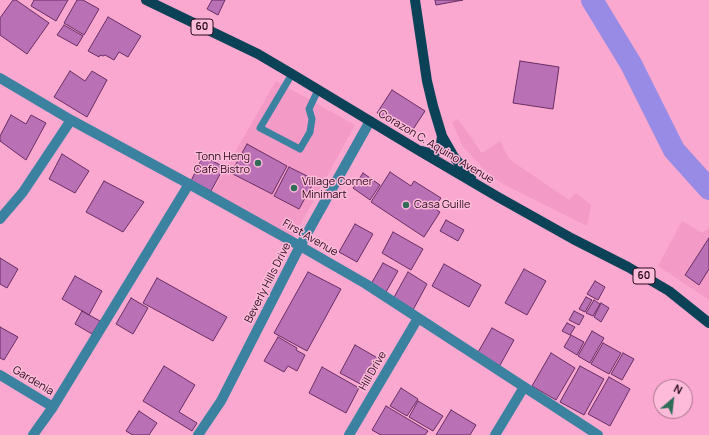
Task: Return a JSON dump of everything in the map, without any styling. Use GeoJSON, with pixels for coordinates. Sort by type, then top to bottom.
{"type":"FeatureCollection","features":[{"type":"Feature","properties":{"kind":"main road","name":"Corazon C. Aquino Avenue"},"geometry":{"type":"LineString","coordinates":[[146,0],[258,54],[487,190],[669,291],[709,323]]}},
{"type":"Feature","properties":{"kind":"main road","name":"60"},"geometry":{"type":"LineString","coordinates":[[415,0],[427,81],[442,136],[454,157],[470,177],[487,190]]}},
{"type":"Feature","properties":{"kind":"main road"},"geometry":{"type":"LineString","coordinates":[[418,150],[429,153],[437,151],[441,144],[442,136]]}},
{"type":"Feature","properties":{"kind":"street","name":"First Avenue"},"geometry":{"type":"LineString","coordinates":[[0,78],[71,120],[189,184],[366,284],[598,435]]}},
{"type":"Feature","properties":{"kind":"street"},"geometry":{"type":"LineString","coordinates":[[0,218],[23,192],[71,120]]}},
{"type":"Feature","properties":{"kind":"street","name":"Beverly Hills Drive"},"geometry":{"type":"LineString","coordinates":[[198,435],[221,401],[300,246],[370,121]]}},
{"type":"Feature","properties":{"kind":"street"},"geometry":{"type":"LineString","coordinates":[[33,435],[53,407],[189,184]]}},
{"type":"Feature","properties":{"kind":"street","name":"Hill Drive"},"geometry":{"type":"LineString","coordinates":[[349,435],[418,318]]}},
{"type":"Feature","properties":{"kind":"street","name":"Gardenia"},"geometry":{"type":"LineString","coordinates":[[0,375],[53,407]]}},
{"type":"Feature","properties":{"kind":"street"},"geometry":{"type":"LineString","coordinates":[[495,435],[524,387]]}},
{"type":"Feature","properties":{"kind":"lane"},"geometry":{"type":"LineString","coordinates":[[292,74],[260,128],[300,149],[310,132],[312,119],[309,109],[318,90]]}},
{"type":"Feature","properties":{"kind":"shaded area"},"geometry":{"type":"Polygon","coordinates":[[[276,81],[355,125],[293,238],[211,194],[276,81]]]}},
{"type":"Feature","properties":{"kind":"shaded area"},"geometry":{"type":"Polygon","coordinates":[[[458,119],[482,153],[500,141],[509,159],[569,200],[576,193],[591,205],[587,226],[490,176],[462,145],[452,122],[458,119]]]}},
{"type":"Feature","properties":{"kind":"shaded area"},"geometry":{"type":"Polygon","coordinates":[[[682,221],[703,233],[709,227],[709,300],[658,266],[682,221]]]}},
{"type":"Feature","properties":{"kind":"building"},"geometry":{"type":"Polygon","coordinates":[[[13,0],[16,0],[49,23],[27,54],[0,35],[0,18],[13,0]]]}},
{"type":"Feature","properties":{"kind":"building"},"geometry":{"type":"Polygon","coordinates":[[[34,0],[68,0],[56,21],[31,6],[34,0]]]}},
{"type":"Feature","properties":{"kind":"building"},"geometry":{"type":"Polygon","coordinates":[[[77,0],[83,0],[99,9],[84,35],[64,23],[77,0]]]}},
{"type":"Feature","properties":{"kind":"building"},"geometry":{"type":"Polygon","coordinates":[[[212,0],[225,0],[218,15],[207,9],[212,0]]]}},
{"type":"Feature","properties":{"kind":"building"},"geometry":{"type":"Polygon","coordinates":[[[435,0],[463,0],[436,5],[435,0]]]}},
{"type":"Feature","properties":{"kind":"building"},"geometry":{"type":"Polygon","coordinates":[[[108,17],[141,36],[128,57],[119,52],[114,60],[105,55],[100,55],[99,57],[88,51],[108,17]]]}},
{"type":"Feature","properties":{"kind":"building"},"geometry":{"type":"Polygon","coordinates":[[[64,25],[83,36],[77,46],[57,35],[64,25]]]}},
{"type":"Feature","properties":{"kind":"building"},"geometry":{"type":"Polygon","coordinates":[[[520,61],[559,67],[553,109],[513,103],[520,61]]]}},
{"type":"Feature","properties":{"kind":"building"},"geometry":{"type":"Polygon","coordinates":[[[70,71],[85,81],[92,71],[107,80],[87,117],[54,97],[70,71]]]}},
{"type":"Feature","properties":{"kind":"building"},"geometry":{"type":"Polygon","coordinates":[[[392,90],[425,111],[410,134],[377,113],[392,90]]]}},
{"type":"Feature","properties":{"kind":"building"},"geometry":{"type":"Polygon","coordinates":[[[11,115],[26,124],[31,115],[46,123],[26,160],[0,141],[0,136],[11,115]]]}},
{"type":"Feature","properties":{"kind":"building"},"geometry":{"type":"Polygon","coordinates":[[[247,144],[287,166],[272,194],[231,173],[247,144]]]}},
{"type":"Feature","properties":{"kind":"building"},"geometry":{"type":"Polygon","coordinates":[[[62,154],[89,171],[75,193],[49,179],[62,154]]]}},
{"type":"Feature","properties":{"kind":"building"},"geometry":{"type":"Polygon","coordinates":[[[203,156],[224,167],[211,191],[191,181],[203,156]]]}},
{"type":"Feature","properties":{"kind":"building","name":"Village Corner Minimart"},"geometry":{"type":"Polygon","coordinates":[[[289,167],[315,180],[299,209],[274,196],[289,167]]]}},
{"type":"Feature","properties":{"kind":"building","name":"Casa Guille"},"geometry":{"type":"Polygon","coordinates":[[[390,172],[411,186],[414,181],[441,198],[434,208],[440,212],[424,237],[371,202],[390,172]]]}},
{"type":"Feature","properties":{"kind":"building"},"geometry":{"type":"Polygon","coordinates":[[[363,173],[380,185],[370,200],[353,188],[363,173]]]}},
{"type":"Feature","properties":{"kind":"building"},"geometry":{"type":"Polygon","coordinates":[[[104,181],[144,202],[123,232],[86,212],[104,181]]]}},
{"type":"Feature","properties":{"kind":"building"},"geometry":{"type":"Polygon","coordinates":[[[446,220],[464,230],[458,241],[440,231],[446,220]]]}},
{"type":"Feature","properties":{"kind":"building"},"geometry":{"type":"Polygon","coordinates":[[[355,224],[373,234],[357,262],[339,252],[355,224]]]}},
{"type":"Feature","properties":{"kind":"building"},"geometry":{"type":"Polygon","coordinates":[[[393,232],[423,249],[411,270],[382,253],[393,232]]]}},
{"type":"Feature","properties":{"kind":"building"},"geometry":{"type":"Polygon","coordinates":[[[709,238],[709,269],[699,285],[685,275],[709,238]]]}},
{"type":"Feature","properties":{"kind":"building"},"geometry":{"type":"Polygon","coordinates":[[[0,258],[18,269],[7,288],[0,284],[0,258]]]}},
{"type":"Feature","properties":{"kind":"building"},"geometry":{"type":"Polygon","coordinates":[[[383,263],[398,271],[386,292],[371,284],[383,263]]]}},
{"type":"Feature","properties":{"kind":"building"},"geometry":{"type":"Polygon","coordinates":[[[444,264],[481,285],[469,307],[432,286],[444,264]]]}},
{"type":"Feature","properties":{"kind":"building"},"geometry":{"type":"Polygon","coordinates":[[[524,269],[546,281],[527,315],[505,303],[524,269]]]}},
{"type":"Feature","properties":{"kind":"building"},"geometry":{"type":"Polygon","coordinates":[[[308,272],[341,289],[307,351],[274,333],[308,272]]]}},
{"type":"Feature","properties":{"kind":"building"},"geometry":{"type":"Polygon","coordinates":[[[408,272],[427,284],[413,310],[393,299],[408,272]]]}},
{"type":"Feature","properties":{"kind":"building"},"geometry":{"type":"Polygon","coordinates":[[[75,276],[102,291],[89,315],[62,299],[75,276]]]}},
{"type":"Feature","properties":{"kind":"building"},"geometry":{"type":"Polygon","coordinates":[[[157,278],[227,317],[213,341],[143,303],[157,278]]]}},
{"type":"Feature","properties":{"kind":"building"},"geometry":{"type":"Polygon","coordinates":[[[595,281],[605,287],[598,300],[587,294],[595,281]]]}},
{"type":"Feature","properties":{"kind":"building"},"geometry":{"type":"Polygon","coordinates":[[[586,297],[592,300],[585,312],[579,309],[586,297]]]}},
{"type":"Feature","properties":{"kind":"building"},"geometry":{"type":"Polygon","coordinates":[[[131,298],[148,308],[133,334],[116,324],[131,298]]]}},
{"type":"Feature","properties":{"kind":"building"},"geometry":{"type":"Polygon","coordinates":[[[594,300],[600,304],[593,316],[586,313],[594,300]]]}},
{"type":"Feature","properties":{"kind":"building"},"geometry":{"type":"Polygon","coordinates":[[[601,303],[609,308],[601,322],[594,317],[601,303]]]}},
{"type":"Feature","properties":{"kind":"building"},"geometry":{"type":"Polygon","coordinates":[[[82,311],[100,321],[92,334],[75,324],[82,311]]]}},
{"type":"Feature","properties":{"kind":"building"},"geometry":{"type":"Polygon","coordinates":[[[574,311],[584,316],[579,325],[569,320],[574,311]]]}},
{"type":"Feature","properties":{"kind":"building"},"geometry":{"type":"Polygon","coordinates":[[[567,323],[575,327],[570,335],[562,331],[567,323]]]}},
{"type":"Feature","properties":{"kind":"building"},"geometry":{"type":"Polygon","coordinates":[[[0,327],[18,337],[4,360],[0,358],[0,327]]]}},
{"type":"Feature","properties":{"kind":"building"},"geometry":{"type":"Polygon","coordinates":[[[492,328],[514,340],[499,367],[477,354],[492,328]]]}},
{"type":"Feature","properties":{"kind":"building"},"geometry":{"type":"Polygon","coordinates":[[[592,331],[604,338],[590,363],[578,356],[592,331]]]}},
{"type":"Feature","properties":{"kind":"building"},"geometry":{"type":"Polygon","coordinates":[[[571,335],[584,342],[577,355],[564,347],[571,335]]]}},
{"type":"Feature","properties":{"kind":"building"},"geometry":{"type":"Polygon","coordinates":[[[278,337],[297,348],[296,350],[305,355],[297,371],[288,366],[284,372],[264,361],[278,337]]]}},
{"type":"Feature","properties":{"kind":"building"},"geometry":{"type":"Polygon","coordinates":[[[603,343],[621,353],[609,374],[591,364],[603,343]]]}},
{"type":"Feature","properties":{"kind":"building"},"geometry":{"type":"Polygon","coordinates":[[[355,345],[381,360],[366,387],[340,373],[355,345]]]}},
{"type":"Feature","properties":{"kind":"building"},"geometry":{"type":"Polygon","coordinates":[[[551,353],[575,368],[556,400],[532,386],[551,353]]]}},
{"type":"Feature","properties":{"kind":"building"},"geometry":{"type":"Polygon","coordinates":[[[623,353],[634,359],[622,380],[611,374],[623,353]]]}},
{"type":"Feature","properties":{"kind":"building"},"geometry":{"type":"Polygon","coordinates":[[[164,366],[195,385],[179,412],[197,423],[192,431],[143,401],[164,366]]]}},
{"type":"Feature","properties":{"kind":"building"},"geometry":{"type":"Polygon","coordinates":[[[580,366],[604,379],[584,415],[560,402],[580,366]]]}},
{"type":"Feature","properties":{"kind":"building"},"geometry":{"type":"Polygon","coordinates":[[[322,367],[359,388],[346,413],[309,393],[322,367]]]}},
{"type":"Feature","properties":{"kind":"building"},"geometry":{"type":"Polygon","coordinates":[[[609,377],[630,389],[610,426],[588,414],[609,377]]]}},
{"type":"Feature","properties":{"kind":"building"},"geometry":{"type":"Polygon","coordinates":[[[401,388],[418,399],[407,416],[390,406],[401,388]]]}},
{"type":"Feature","properties":{"kind":"building"},"geometry":{"type":"Polygon","coordinates":[[[418,401],[443,416],[433,431],[409,417],[418,401]]]}},
{"type":"Feature","properties":{"kind":"building"},"geometry":{"type":"Polygon","coordinates":[[[386,406],[428,431],[425,435],[381,435],[372,430],[386,406]]]}},
{"type":"Feature","properties":{"kind":"building"},"geometry":{"type":"Polygon","coordinates":[[[451,410],[476,425],[470,435],[436,435],[451,410]]]}},
{"type":"Feature","properties":{"kind":"building"},"geometry":{"type":"Polygon","coordinates":[[[139,411],[157,423],[149,435],[133,435],[126,431],[139,411]]]}},
{"type":"Feature","properties":{"kind":"waterway"},"geometry":{"type":"LineString","coordinates":[[592,0],[631,64],[674,150],[709,189]]}},
{"type":"Feature","properties":{"kind":"place","name":"Tonn Heng Cafe Bistro"},"geometry":{"type":"Point","coordinates":[258,163]}},
{"type":"Feature","properties":{"kind":"place","name":"Village Corner Minimart"},"geometry":{"type":"Point","coordinates":[294,188]}},
{"type":"Feature","properties":{"kind":"place","name":"Casa Guille"},"geometry":{"type":"Point","coordinates":[406,205]}}]}
